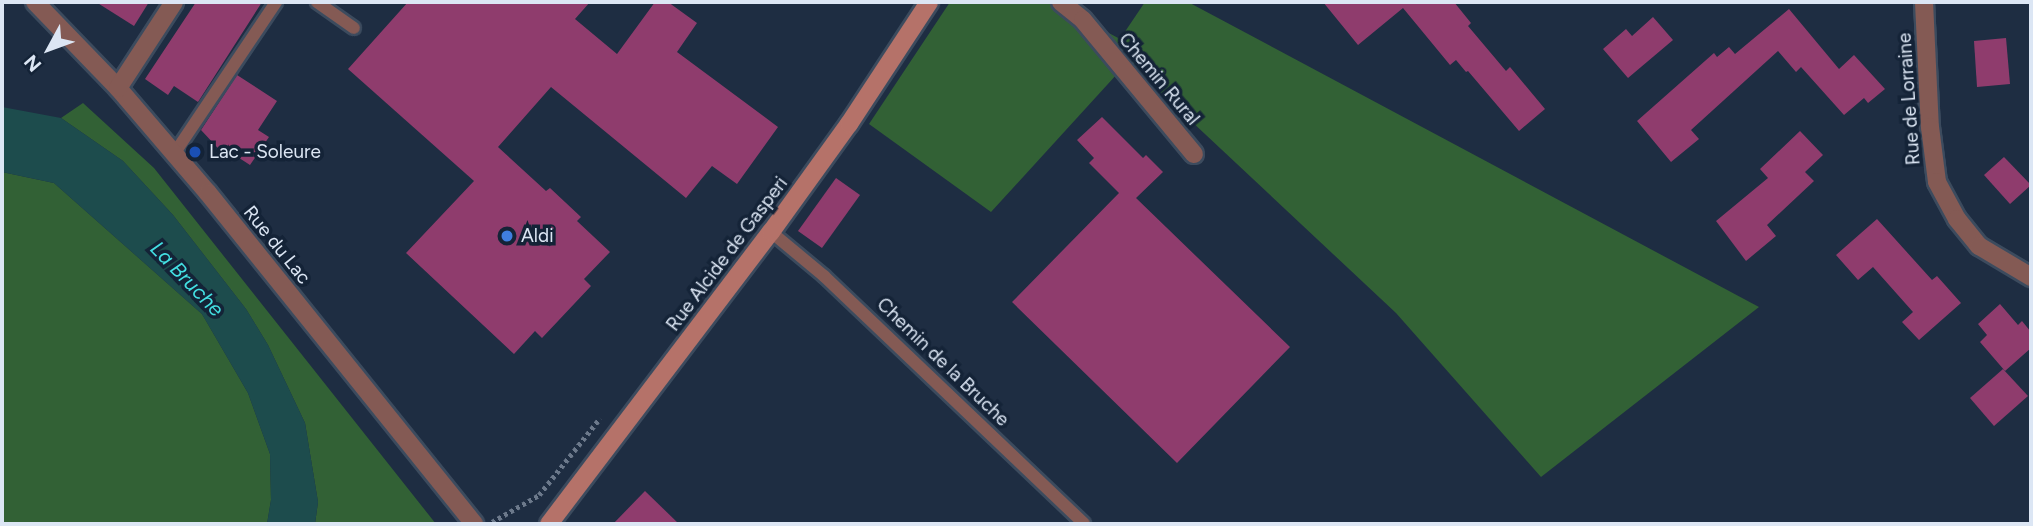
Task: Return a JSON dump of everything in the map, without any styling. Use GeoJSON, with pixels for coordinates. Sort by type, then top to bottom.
{"type":"FeatureCollection","features":[{"type":"Feature","properties":{"kind":"main road","name":"Rue Alcide de Gasperi"},"geometry":{"type":"LineString","coordinates":[[549,524],[771,232],[849,124],[929,2]]}},
{"type":"Feature","properties":{"kind":"street","name":"Rue du Lac"},"geometry":{"type":"LineString","coordinates":[[35,2],[118,88],[174,154],[474,524]]}},
{"type":"Feature","properties":{"kind":"street"},"geometry":{"type":"LineString","coordinates":[[118,88],[174,2]]}},
{"type":"Feature","properties":{"kind":"street","name":"Chemin Rural"},"geometry":{"type":"LineString","coordinates":[[1062,2],[1083,20],[1194,154]]}},
{"type":"Feature","properties":{"kind":"street","name":"Rue de Lorraine"},"geometry":{"type":"LineString","coordinates":[[1924,2],[1930,127],[1937,182],[1957,219],[1979,246],[2031,277]]}},
{"type":"Feature","properties":{"kind":"lane"},"geometry":{"type":"LineString","coordinates":[[174,154],[276,2]]}},
{"type":"Feature","properties":{"kind":"lane"},"geometry":{"type":"LineString","coordinates":[[317,2],[354,28]]}},
{"type":"Feature","properties":{"kind":"lane","name":"Chemin de la Bruche"},"geometry":{"type":"LineString","coordinates":[[771,232],[834,285],[1084,524]]}},
{"type":"Feature","properties":{"kind":"path"},"geometry":{"type":"LineString","coordinates":[[489,524],[539,495],[608,407]]}},
{"type":"Feature","properties":{"kind":"green space"},"geometry":{"type":"Polygon","coordinates":[[[950,2],[1051,2],[1120,39],[1145,2],[1188,2],[1759,307],[1541,477],[1396,313],[1128,62],[991,212],[869,124],[950,2]]]}},
{"type":"Feature","properties":{"kind":"green space"},"geometry":{"type":"Polygon","coordinates":[[[83,103],[154,168],[436,524],[315,524],[318,502],[305,423],[268,345],[246,309],[173,215],[123,161],[61,118],[83,103]]]}},
{"type":"Feature","properties":{"kind":"green space"},"geometry":{"type":"Polygon","coordinates":[[[2,172],[54,183],[202,314],[248,393],[270,454],[271,500],[267,524],[2,524],[2,172]]]}},
{"type":"Feature","properties":{"kind":"water","name":"La Bruche"},"geometry":{"type":"Polygon","coordinates":[[[2,107],[61,118],[123,161],[173,215],[246,309],[268,345],[305,423],[318,502],[315,524],[267,524],[271,500],[270,454],[248,393],[202,314],[54,183],[2,172],[2,107]]]}},
{"type":"Feature","properties":{"kind":"building"},"geometry":{"type":"Polygon","coordinates":[[[96,2],[149,2],[134,26],[96,2]]]}},
{"type":"Feature","properties":{"kind":"building"},"geometry":{"type":"Polygon","coordinates":[[[196,2],[262,2],[198,102],[174,86],[168,95],[145,79],[196,2]]]}},
{"type":"Feature","properties":{"kind":"building"},"geometry":{"type":"Polygon","coordinates":[[[408,2],[590,2],[575,19],[617,54],[655,2],[668,2],[697,23],[677,52],[778,127],[737,184],[712,166],[686,198],[551,87],[498,147],[546,191],[550,188],[581,217],[577,221],[610,252],[584,279],[591,286],[542,338],[535,331],[514,354],[406,253],[474,181],[348,69],[408,2]]]}},
{"type":"Feature","properties":{"kind":"building"},"geometry":{"type":"Polygon","coordinates":[[[1323,2],[1454,2],[1471,23],[1468,26],[1506,71],[1510,67],[1545,109],[1519,131],[1468,71],[1456,60],[1450,65],[1403,8],[1358,45],[1323,2]]]}},
{"type":"Feature","properties":{"kind":"building"},"geometry":{"type":"Polygon","coordinates":[[[1789,9],[1839,69],[1854,55],[1885,89],[1868,103],[1864,98],[1844,115],[1801,67],[1796,72],[1778,51],[1691,130],[1699,139],[1671,162],[1637,121],[1714,53],[1717,57],[1729,47],[1735,54],[1789,9]]]}},
{"type":"Feature","properties":{"kind":"building"},"geometry":{"type":"Polygon","coordinates":[[[1653,17],[1673,40],[1628,78],[1603,49],[1626,29],[1632,36],[1653,17]]]}},
{"type":"Feature","properties":{"kind":"building"},"geometry":{"type":"Polygon","coordinates":[[[2006,38],[2010,84],[1977,87],[1974,41],[2006,38]]]}},
{"type":"Feature","properties":{"kind":"building"},"geometry":{"type":"Polygon","coordinates":[[[237,75],[277,101],[258,130],[269,137],[250,165],[233,154],[229,160],[201,130],[237,75]]]}},
{"type":"Feature","properties":{"kind":"building"},"geometry":{"type":"Polygon","coordinates":[[[1102,117],[1143,158],[1146,155],[1163,172],[1136,198],[1290,347],[1177,463],[1012,302],[1119,193],[1089,163],[1094,158],[1077,140],[1102,117]]]}},
{"type":"Feature","properties":{"kind":"building"},"geometry":{"type":"Polygon","coordinates":[[[1800,131],[1823,155],[1805,172],[1814,181],[1767,225],[1776,236],[1746,261],[1716,221],[1768,178],[1760,169],[1800,131]]]}},
{"type":"Feature","properties":{"kind":"building"},"geometry":{"type":"Polygon","coordinates":[[[2004,157],[2031,185],[2010,204],[1984,175],[2004,157]]]}},
{"type":"Feature","properties":{"kind":"building"},"geometry":{"type":"Polygon","coordinates":[[[836,178],[860,195],[822,248],[798,231],[836,178]]]}},
{"type":"Feature","properties":{"kind":"building"},"geometry":{"type":"Polygon","coordinates":[[[1877,219],[1932,280],[1937,276],[1961,303],[1919,340],[1902,322],[1913,312],[1873,267],[1858,280],[1836,255],[1877,219]]]}},
{"type":"Feature","properties":{"kind":"building"},"geometry":{"type":"Polygon","coordinates":[[[2000,304],[2018,325],[2022,321],[2031,332],[2031,348],[2005,371],[1980,342],[1987,335],[1978,324],[2000,304]]]}},
{"type":"Feature","properties":{"kind":"building"},"geometry":{"type":"Polygon","coordinates":[[[2003,369],[2028,396],[1994,426],[1970,398],[2003,369]]]}},
{"type":"Feature","properties":{"kind":"building"},"geometry":{"type":"Polygon","coordinates":[[[645,491],[679,524],[613,524],[645,491]]]}},
{"type":"Feature","properties":{"kind":"place","name":"Lac - Soleure"},"geometry":{"type":"Point","coordinates":[195,152]}},
{"type":"Feature","properties":{"kind":"place","name":"Aldi"},"geometry":{"type":"Point","coordinates":[507,236]}}]}
